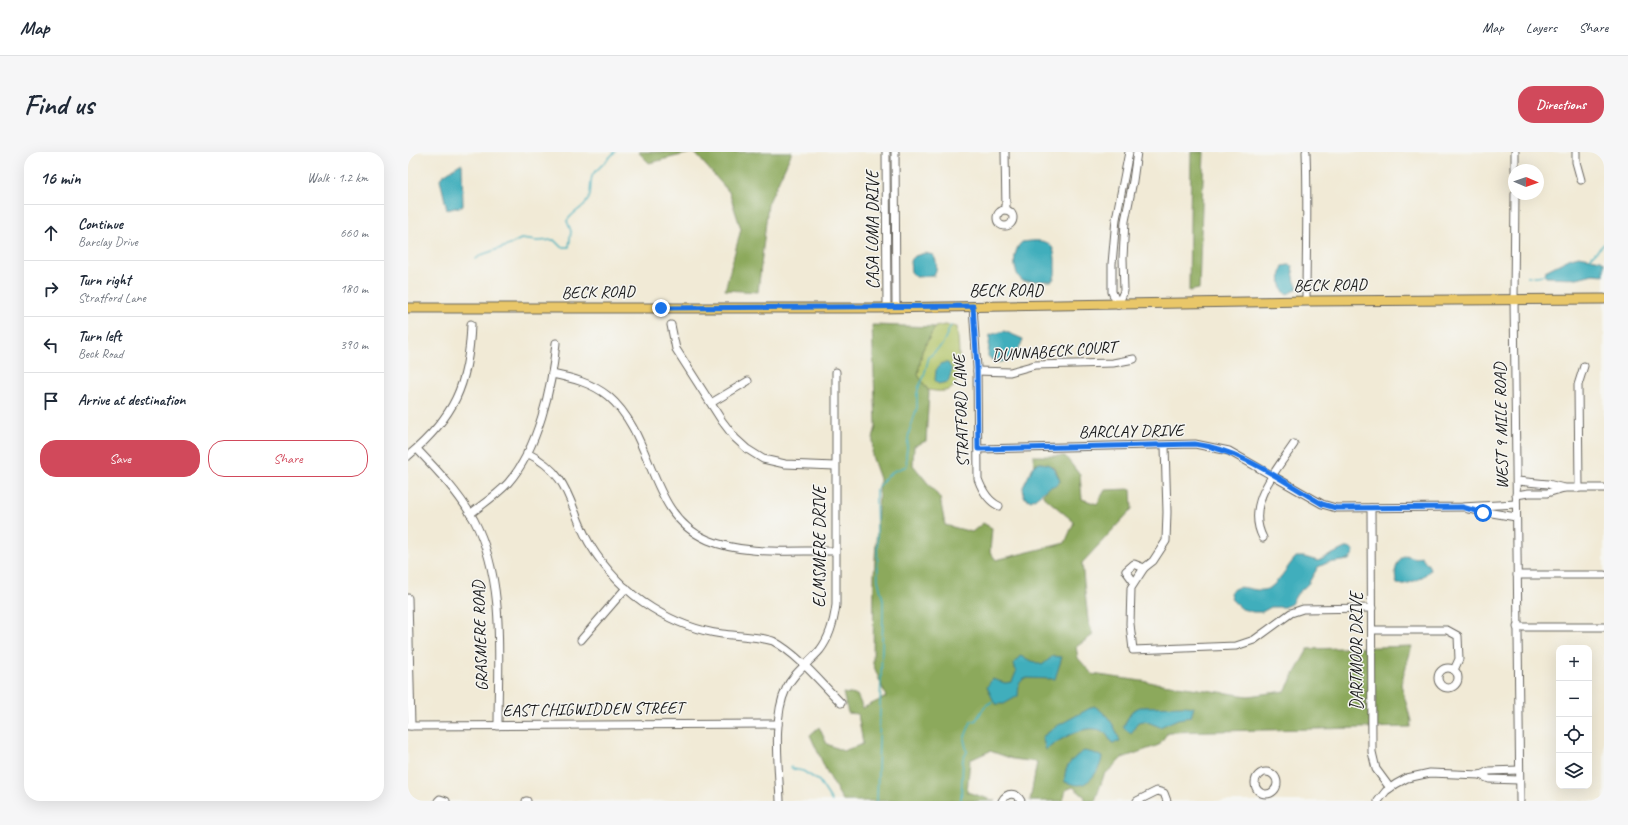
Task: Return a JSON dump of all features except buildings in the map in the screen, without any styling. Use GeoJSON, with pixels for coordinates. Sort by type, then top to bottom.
{"type":"FeatureCollection","features":[{"type":"Feature","properties":{"kind":"main road","name":"BECK ROAD"},"geometry":{"type":"LineString","coordinates":[[408,308],[571,309],[892,307],[1118,305],[1306,301],[1604,299]]}},
{"type":"Feature","properties":{"kind":"street","name":"CASA LOMA DRIVE"},"geometry":{"type":"LineString","coordinates":[[886,152],[892,307]]}},
{"type":"Feature","properties":{"kind":"street","name":"CASA LOMA DRIVE"},"geometry":{"type":"LineString","coordinates":[[892,307],[895,152]]}},
{"type":"Feature","properties":{"kind":"street"},"geometry":{"type":"LineString","coordinates":[[1005,152],[1006,210]]}},
{"type":"Feature","properties":{"kind":"street"},"geometry":{"type":"LineString","coordinates":[[1118,305],[1112,292],[1112,264],[1116,220],[1129,152]]}},
{"type":"Feature","properties":{"kind":"street"},"geometry":{"type":"LineString","coordinates":[[1118,305],[1124,291],[1123,258],[1125,221],[1133,182],[1136,152]]}},
{"type":"Feature","properties":{"kind":"street"},"geometry":{"type":"LineString","coordinates":[[1306,152],[1308,182],[1306,214],[1306,301]]}},
{"type":"Feature","properties":{"kind":"street"},"geometry":{"type":"LineString","coordinates":[[1515,152],[1515,164]]}},
{"type":"Feature","properties":{"kind":"street"},"geometry":{"type":"LineString","coordinates":[[1576,152],[1576,162],[1581,180]]}},
{"type":"Feature","properties":{"kind":"street","name":"WEST 9 MILE ROAD"},"geometry":{"type":"LineString","coordinates":[[1515,200],[1514,299],[1520,801]]}},
{"type":"Feature","properties":{"kind":"street","name":"STRATFORD LANE"},"geometry":{"type":"LineString","coordinates":[[973,306],[977,371],[978,479],[981,488],[993,503],[999,506]]}},
{"type":"Feature","properties":{"kind":"street"},"geometry":{"type":"LineString","coordinates":[[408,456],[436,430],[456,400],[462,385],[468,362],[471,324]]}},
{"type":"Feature","properties":{"kind":"street"},"geometry":{"type":"LineString","coordinates":[[671,325],[676,349],[735,438],[747,449],[763,459],[785,464],[835,466]]}},
{"type":"Feature","properties":{"kind":"street"},"geometry":{"type":"LineString","coordinates":[[470,514],[508,483],[527,454],[542,413],[552,374],[556,343]]}},
{"type":"Feature","properties":{"kind":"street","name":"DUNNABECK COURT"},"geometry":{"type":"LineString","coordinates":[[977,371],[1010,372],[1035,365],[1113,363],[1134,359]]}},
{"type":"Feature","properties":{"kind":"street"},"geometry":{"type":"LineString","coordinates":[[1579,488],[1578,385],[1584,366]]}},
{"type":"Feature","properties":{"kind":"street","name":"ELMSMERE DRIVE"},"geometry":{"type":"LineString","coordinates":[[780,801],[778,724],[780,708],[786,689],[826,640],[834,618],[836,605],[836,372]]}},
{"type":"Feature","properties":{"kind":"street"},"geometry":{"type":"LineString","coordinates":[[552,374],[572,378],[589,384],[612,401],[626,416],[638,435],[658,488],[672,510],[687,527],[700,535],[723,545],[741,549],[835,551]]}},
{"type":"Feature","properties":{"kind":"street"},"geometry":{"type":"LineString","coordinates":[[711,403],[748,381]]}},
{"type":"Feature","properties":{"kind":"street","name":"BARCLAY DRIVE"},"geometry":{"type":"LineString","coordinates":[[978,449],[1166,446],[1195,444],[1229,451],[1322,504],[1336,508],[1462,507],[1516,504]]}},
{"type":"Feature","properties":{"kind":"street"},"geometry":{"type":"LineString","coordinates":[[1263,538],[1258,528],[1258,503],[1273,475],[1294,444]]}},
{"type":"Feature","properties":{"kind":"street"},"geometry":{"type":"LineString","coordinates":[[1166,446],[1166,541],[1153,561],[1144,568],[1134,582],[1130,602],[1133,650],[1236,646],[1254,640],[1291,613],[1302,609],[1372,608]]}},
{"type":"Feature","properties":{"kind":"street","name":"GRASMERE ROAD"},"geometry":{"type":"LineString","coordinates":[[417,449],[438,472],[470,514],[481,537],[492,567],[495,585],[498,726]]}},
{"type":"Feature","properties":{"kind":"street"},"geometry":{"type":"LineString","coordinates":[[527,454],[546,465],[560,480],[570,496],[589,542],[609,571],[626,588],[652,608],[683,624],[707,631],[757,637],[773,641],[781,645],[841,703]]}},
{"type":"Feature","properties":{"kind":"street"},"geometry":{"type":"LineString","coordinates":[[1517,481],[1548,484],[1564,488],[1604,488]]}},
{"type":"Feature","properties":{"kind":"street"},"geometry":{"type":"LineString","coordinates":[[1516,495],[1547,493],[1564,488]]}},
{"type":"Feature","properties":{"kind":"street","name":"BARCLAY DRIVE"},"geometry":{"type":"LineString","coordinates":[[1462,507],[1483,513],[1516,517]]}},
{"type":"Feature","properties":{"kind":"street","name":"DARTMOOR DRIVE"},"geometry":{"type":"LineString","coordinates":[[1371,508],[1372,752],[1376,769],[1390,788]]}},
{"type":"Feature","properties":{"kind":"street"},"geometry":{"type":"LineString","coordinates":[[1134,582],[1126,571],[1134,564],[1144,568]]}},
{"type":"Feature","properties":{"kind":"street"},"geometry":{"type":"LineString","coordinates":[[1517,575],[1604,575]]}},
{"type":"Feature","properties":{"kind":"street"},"geometry":{"type":"LineString","coordinates":[[582,640],[626,588]]}},
{"type":"Feature","properties":{"kind":"street"},"geometry":{"type":"LineString","coordinates":[[408,598],[409,726]]}},
{"type":"Feature","properties":{"kind":"street"},"geometry":{"type":"LineString","coordinates":[[1517,627],[1604,627]]}},
{"type":"Feature","properties":{"kind":"street"},"geometry":{"type":"LineString","coordinates":[[1372,630],[1447,630],[1455,633],[1458,636],[1459,659],[1454,670]]}},
{"type":"Feature","properties":{"kind":"street","name":"EAST CHIGWIDDEN STREET"},"geometry":{"type":"LineString","coordinates":[[409,726],[778,724]]}},
{"type":"Feature","properties":{"kind":"street"},"geometry":{"type":"LineString","coordinates":[[1378,801],[1390,788],[1407,778],[1418,775],[1430,773],[1480,774],[1489,771],[1519,770]]}},
{"type":"Feature","properties":{"kind":"street"},"geometry":{"type":"LineString","coordinates":[[1480,774],[1489,779],[1519,780]]}},
{"type":"Feature","properties":{"kind":"street"},"geometry":{"type":"LineString","coordinates":[[1137,801],[1157,790],[1164,793],[1168,801]]}},
{"type":"Feature","properties":{"kind":"street"},"geometry":{"type":"LineString","coordinates":[[1002,801],[1004,797],[1010,794],[1017,796],[1021,801]]}},
{"type":"Feature","properties":{"kind":"street"},"geometry":{"type":"LineString","coordinates":[[438,801],[440,799],[446,801]]}},
{"type":"Feature","properties":{"kind":"green space"},"geometry":{"type":"Polygon","coordinates":[[[638,152],[694,152],[649,163],[638,152]]]}},
{"type":"Feature","properties":{"kind":"green space"},"geometry":{"type":"Polygon","coordinates":[[[694,152],[792,152],[768,204],[758,292],[725,290],[741,229],[729,192],[694,152]]]}},
{"type":"Feature","properties":{"kind":"green space"},"geometry":{"type":"Polygon","coordinates":[[[1191,152],[1204,152],[1199,289],[1189,291],[1191,152]]]}},
{"type":"Feature","properties":{"kind":"green space"},"geometry":{"type":"Polygon","coordinates":[[[872,325],[935,327],[922,351],[918,375],[929,392],[926,441],[914,446],[913,465],[940,498],[945,525],[972,532],[983,523],[992,528],[990,552],[996,560],[1065,543],[1074,522],[1042,495],[1050,486],[1060,481],[1055,468],[1040,463],[1034,465],[1033,456],[1065,456],[1080,475],[1082,499],[1097,504],[1105,490],[1131,489],[1132,509],[1082,563],[1088,620],[1093,635],[1076,647],[1078,658],[1092,674],[1248,696],[1285,691],[1308,649],[1412,646],[1401,684],[1411,721],[1410,727],[1168,732],[1159,745],[1122,758],[1104,775],[1095,801],[1085,801],[1085,797],[1073,787],[1066,790],[1063,801],[1030,801],[1037,762],[1013,759],[990,751],[970,760],[967,792],[995,801],[843,801],[826,770],[810,735],[819,727],[827,744],[843,751],[863,744],[858,714],[848,713],[843,693],[857,695],[863,708],[886,697],[873,664],[874,575],[880,479],[872,456],[873,439],[876,426],[872,325]]]}},
{"type":"Feature","properties":{"kind":"green space"},"geometry":{"type":"Polygon","coordinates":[[[945,325],[957,327],[959,350],[958,377],[950,390],[928,390],[918,375],[922,351],[935,327],[945,325]]]}},
{"type":"Feature","properties":{"kind":"water"},"geometry":{"type":"Polygon","coordinates":[[[462,164],[463,206],[447,210],[440,179],[462,164]]]}},
{"type":"Feature","properties":{"kind":"water"},"geometry":{"type":"Polygon","coordinates":[[[1043,241],[1051,246],[1055,257],[1055,274],[1052,281],[1023,281],[1019,278],[1015,268],[1015,256],[1016,250],[1022,242],[1043,241]]]}},
{"type":"Feature","properties":{"kind":"water"},"geometry":{"type":"Polygon","coordinates":[[[925,253],[933,255],[936,260],[934,276],[916,277],[911,272],[910,261],[915,256],[925,253]]]}},
{"type":"Feature","properties":{"kind":"water"},"geometry":{"type":"Polygon","coordinates":[[[1579,256],[1601,260],[1604,262],[1604,275],[1593,274],[1577,278],[1546,277],[1544,274],[1545,271],[1571,258],[1579,256]]]}},
{"type":"Feature","properties":{"kind":"water"},"geometry":{"type":"Polygon","coordinates":[[[1283,266],[1292,266],[1295,282],[1298,288],[1288,294],[1282,289],[1280,279],[1283,266]]]}},
{"type":"Feature","properties":{"kind":"water"},"geometry":{"type":"Polygon","coordinates":[[[1004,331],[1023,339],[1014,355],[1009,359],[998,362],[988,356],[990,335],[1004,331]]]}},
{"type":"Feature","properties":{"kind":"water"},"geometry":{"type":"Polygon","coordinates":[[[942,363],[948,363],[952,370],[948,382],[938,384],[935,380],[936,370],[942,363]]]}},
{"type":"Feature","properties":{"kind":"water"},"geometry":{"type":"Polygon","coordinates":[[[1040,463],[1051,466],[1057,473],[1060,481],[1057,485],[1047,489],[1031,501],[1024,497],[1023,487],[1034,465],[1040,463]]]}},
{"type":"Feature","properties":{"kind":"water"},"geometry":{"type":"Polygon","coordinates":[[[1345,548],[1351,548],[1354,552],[1349,560],[1327,563],[1318,567],[1308,584],[1297,594],[1291,604],[1284,607],[1271,607],[1262,612],[1253,612],[1242,609],[1232,600],[1230,593],[1234,589],[1242,587],[1262,590],[1271,587],[1296,557],[1304,557],[1318,561],[1345,548]]]}},
{"type":"Feature","properties":{"kind":"water"},"geometry":{"type":"Polygon","coordinates":[[[1405,555],[1416,558],[1421,556],[1429,566],[1430,570],[1424,576],[1415,581],[1406,584],[1397,584],[1395,572],[1397,564],[1405,555]]]}},
{"type":"Feature","properties":{"kind":"water"},"geometry":{"type":"Polygon","coordinates":[[[1020,656],[1042,665],[1053,656],[1062,657],[1055,679],[1024,678],[1019,684],[1018,696],[1004,704],[995,704],[987,687],[992,679],[1005,683],[1012,682],[1016,672],[1014,663],[1020,656]]]}},
{"type":"Feature","properties":{"kind":"water"},"geometry":{"type":"Polygon","coordinates":[[[1094,706],[1111,721],[1120,742],[1112,743],[1105,733],[1099,730],[1091,729],[1074,733],[1058,741],[1046,750],[1042,737],[1057,726],[1094,706]]]}},
{"type":"Feature","properties":{"kind":"water"},"geometry":{"type":"Polygon","coordinates":[[[1140,707],[1194,707],[1191,717],[1178,719],[1160,727],[1145,721],[1138,722],[1131,734],[1123,727],[1132,711],[1140,707]]]}},
{"type":"Feature","properties":{"kind":"water"},"geometry":{"type":"Polygon","coordinates":[[[1084,751],[1094,753],[1102,757],[1097,771],[1091,779],[1082,784],[1076,785],[1065,782],[1065,772],[1069,764],[1084,751]]]}},
{"type":"Feature","properties":{"kind":"waterway"},"geometry":{"type":"LineString","coordinates":[[476,259],[481,255],[507,246],[521,239],[537,241],[554,240],[561,247],[569,247],[571,231],[567,221],[587,202],[593,174],[615,152]]}},
{"type":"Feature","properties":{"kind":"waterway"},"geometry":{"type":"LineString","coordinates":[[1590,258],[1604,244]]}},
{"type":"Feature","properties":{"kind":"waterway"},"geometry":{"type":"LineString","coordinates":[[1527,277],[1545,275]]}},
{"type":"Feature","properties":{"kind":"waterway"},"geometry":{"type":"LineString","coordinates":[[877,801],[883,600],[878,580],[876,491],[885,478],[894,471],[907,466],[906,456],[909,432],[917,408],[917,394],[919,386],[923,379],[929,357],[942,345],[951,325]]}},
{"type":"Feature","properties":{"kind":"waterway"},"geometry":{"type":"LineString","coordinates":[[961,801],[963,759],[967,752],[964,739],[971,722],[976,720],[985,706],[993,701]]}},
{"type":"Feature","properties":{"kind":"waterway"},"geometry":{"type":"LineString","coordinates":[[791,767],[793,769],[803,771],[819,781],[832,801]]}},
{"type":"Feature","properties":{"kind":"route"},"geometry":{"type":"LineString","coordinates":[[661,308],[879,308],[973,306],[974,342],[977,368],[978,449],[1166,446],[1195,444],[1229,451],[1322,504],[1336,508],[1462,507],[1483,513]]}}]}
